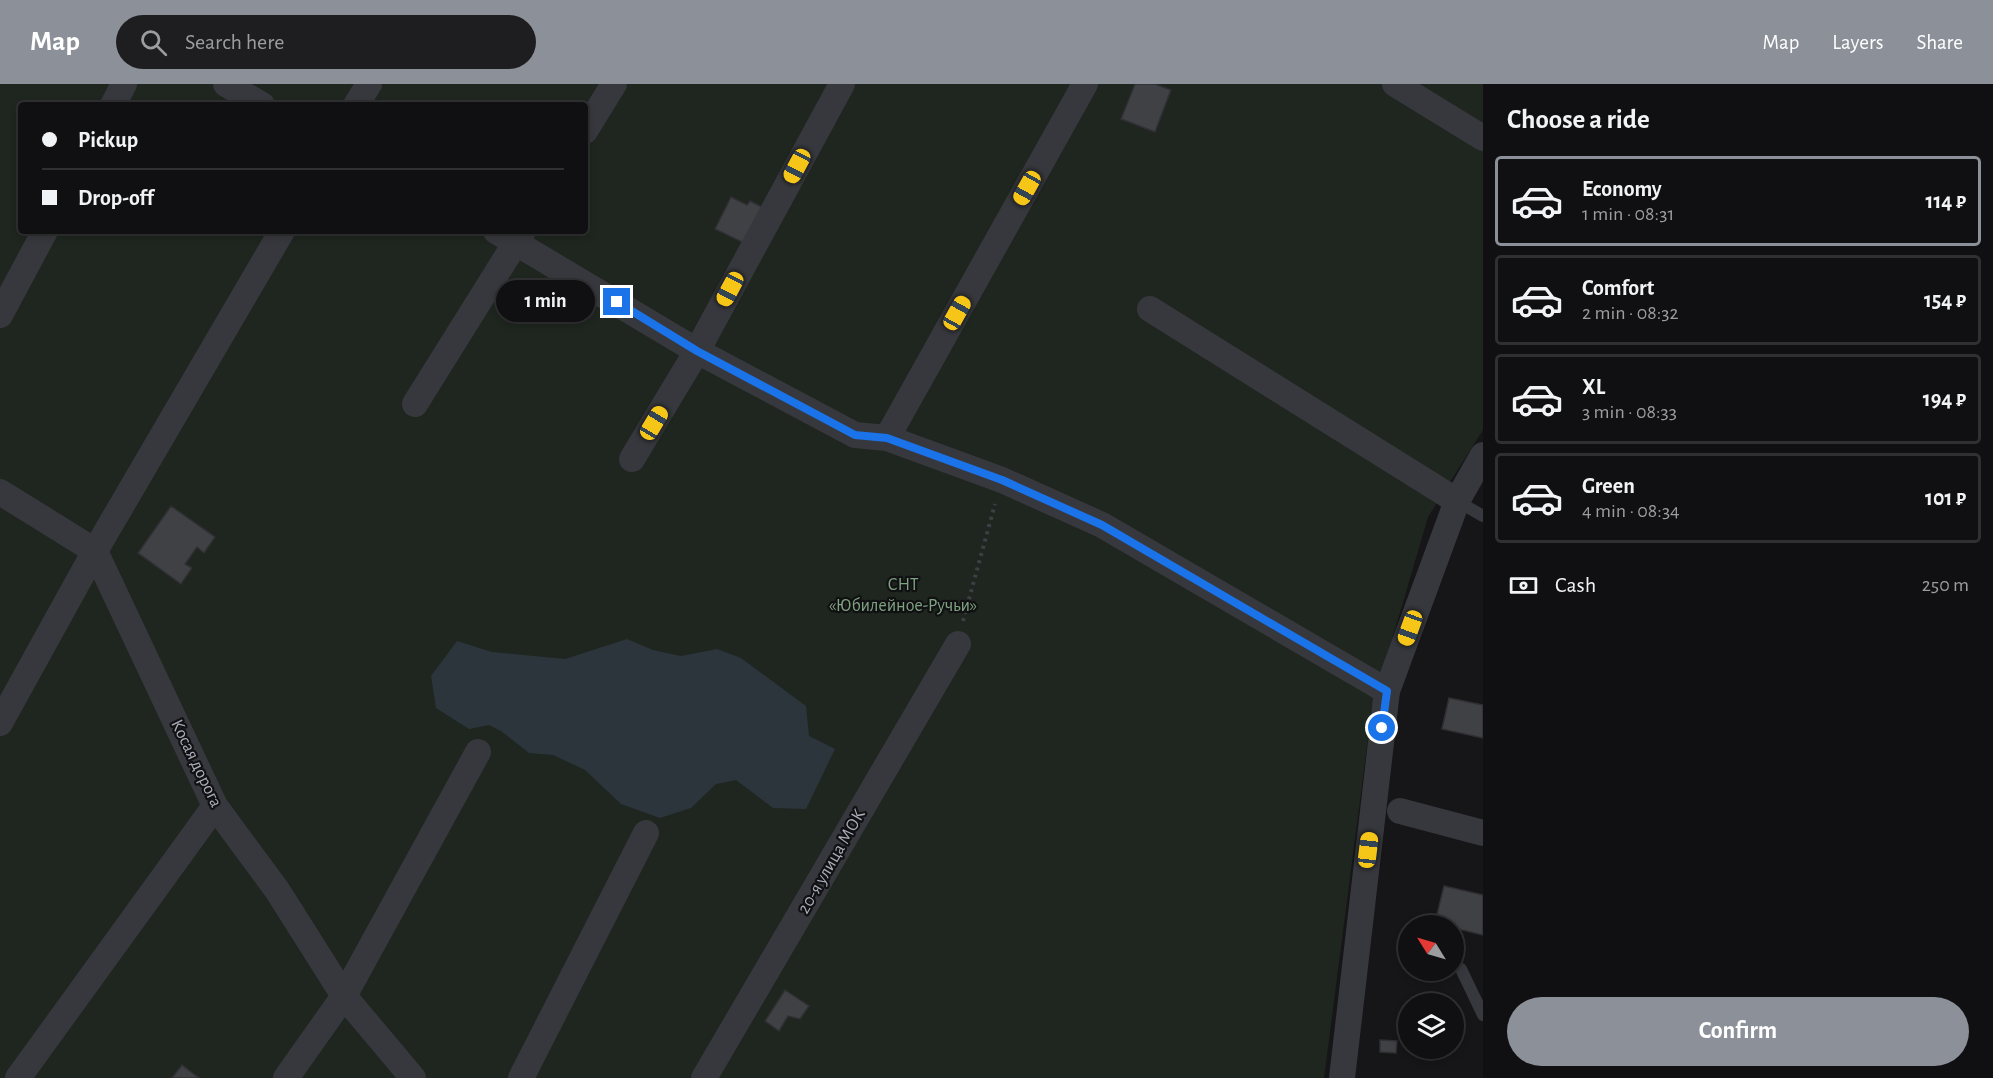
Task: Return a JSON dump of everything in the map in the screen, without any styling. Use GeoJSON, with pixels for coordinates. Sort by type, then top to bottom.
{"type":"FeatureCollection","features":[{"type":"Feature","properties":{"kind":"street"},"geometry":{"type":"LineString","coordinates":[[115,102],[124,84]]}},
{"type":"Feature","properties":{"kind":"street"},"geometry":{"type":"LineString","coordinates":[[226,84],[257,102]]}},
{"type":"Feature","properties":{"kind":"street"},"geometry":{"type":"LineString","coordinates":[[358,102],[369,84]]}},
{"type":"Feature","properties":{"kind":"street"},"geometry":{"type":"LineString","coordinates":[[588,126],[614,84]]}},
{"type":"Feature","properties":{"kind":"street"},"geometry":{"type":"LineString","coordinates":[[632,459],[697,351],[842,84]]}},
{"type":"Feature","properties":{"kind":"street"},"geometry":{"type":"LineString","coordinates":[[887,438],[1085,84]]}},
{"type":"Feature","properties":{"kind":"street"},"geometry":{"type":"LineString","coordinates":[[1395,84],[1483,138]]}},
{"type":"Feature","properties":{"kind":"street"},"geometry":{"type":"LineString","coordinates":[[0,315],[43,234]]}},
{"type":"Feature","properties":{"kind":"street"},"geometry":{"type":"LineString","coordinates":[[0,723],[96,551],[280,234]]}},
{"type":"Feature","properties":{"kind":"street"},"geometry":{"type":"LineString","coordinates":[[415,404],[512,234],[697,351],[855,435],[887,438],[1002,480],[1102,525],[1387,691]]}},
{"type":"Feature","properties":{"kind":"street"},"geometry":{"type":"LineString","coordinates":[[1150,309],[1457,501]]}},
{"type":"Feature","properties":{"kind":"street"},"geometry":{"type":"LineString","coordinates":[[1342,1078],[1387,691],[1457,501],[1483,455]]}},
{"type":"Feature","properties":{"kind":"street"},"geometry":{"type":"LineString","coordinates":[[0,492],[96,551]]}},
{"type":"Feature","properties":{"kind":"street","name":"Косая дорога"},"geometry":{"type":"LineString","coordinates":[[96,551],[215,806],[277,890],[344,996],[413,1078]]}},
{"type":"Feature","properties":{"kind":"street","name":"20-я улица МОК"},"geometry":{"type":"LineString","coordinates":[[704,1078],[958,644]]}},
{"type":"Feature","properties":{"kind":"street"},"geometry":{"type":"LineString","coordinates":[[286,1078],[344,996],[478,752]]}},
{"type":"Feature","properties":{"kind":"street"},"geometry":{"type":"LineString","coordinates":[[18,1078],[215,806]]}},
{"type":"Feature","properties":{"kind":"street"},"geometry":{"type":"LineString","coordinates":[[1400,811],[1483,832]]}},
{"type":"Feature","properties":{"kind":"street"},"geometry":{"type":"LineString","coordinates":[[520,1078],[646,833]]}},
{"type":"Feature","properties":{"kind":"lane"},"geometry":{"type":"LineString","coordinates":[[1457,501],[1483,516]]}},
{"type":"Feature","properties":{"kind":"lane"},"geometry":{"type":"LineString","coordinates":[[1464,975],[1483,1015]]}},
{"type":"Feature","properties":{"kind":"path"},"geometry":{"type":"LineString","coordinates":[[958,644],[971,587],[1002,480]]}},
{"type":"Feature","properties":{"kind":"green space","name":"СНТ «Юбилейное-Ручьи»"},"geometry":{"type":"Polygon","coordinates":[[[0,84],[1483,84],[1483,430],[1428,517],[1372,708],[1324,1078],[0,1078],[0,84]]]}},
{"type":"Feature","properties":{"kind":"shaded area"},"geometry":{"type":"Polygon","coordinates":[[[627,639],[653,650],[681,656],[717,649],[741,658],[806,706],[809,736],[835,749],[806,809],[773,808],[736,780],[716,784],[691,808],[660,818],[621,804],[585,770],[553,755],[529,753],[501,731],[489,725],[469,729],[436,708],[431,676],[457,641],[492,652],[565,659],[627,639]]]}},
{"type":"Feature","properties":{"kind":"building"},"geometry":{"type":"Polygon","coordinates":[[[1135,84],[1155,84],[1171,90],[1155,132],[1121,119],[1135,84]]]}},
{"type":"Feature","properties":{"kind":"building"},"geometry":{"type":"Polygon","coordinates":[[[731,197],[747,205],[750,201],[762,207],[744,243],[715,229],[731,197]]]}},
{"type":"Feature","properties":{"kind":"building"},"geometry":{"type":"Polygon","coordinates":[[[171,506],[215,537],[204,553],[197,547],[185,564],[192,568],[181,584],[138,553],[171,506]]]}},
{"type":"Feature","properties":{"kind":"building"},"geometry":{"type":"Polygon","coordinates":[[[1449,698],[1483,705],[1483,738],[1442,729],[1449,698]]]}},
{"type":"Feature","properties":{"kind":"building"},"geometry":{"type":"Polygon","coordinates":[[[1444,886],[1483,895],[1483,935],[1464,930],[1464,915],[1437,915],[1444,886]]]}},
{"type":"Feature","properties":{"kind":"building"},"geometry":{"type":"Polygon","coordinates":[[[785,990],[809,1006],[800,1019],[788,1016],[779,1031],[765,1021],[785,990]]]}},
{"type":"Feature","properties":{"kind":"building"},"geometry":{"type":"Polygon","coordinates":[[[1380,1040],[1397,1041],[1396,1053],[1380,1052],[1380,1040]]]}},
{"type":"Feature","properties":{"kind":"building"},"geometry":{"type":"Polygon","coordinates":[[[182,1065],[199,1078],[172,1078],[182,1065]]]}},
{"type":"Feature","properties":{"kind":"route"},"geometry":{"type":"LineString","coordinates":[[617,302],[697,351],[855,435],[887,438],[1002,480],[1102,525],[1387,691],[1382,728]]}}]}
